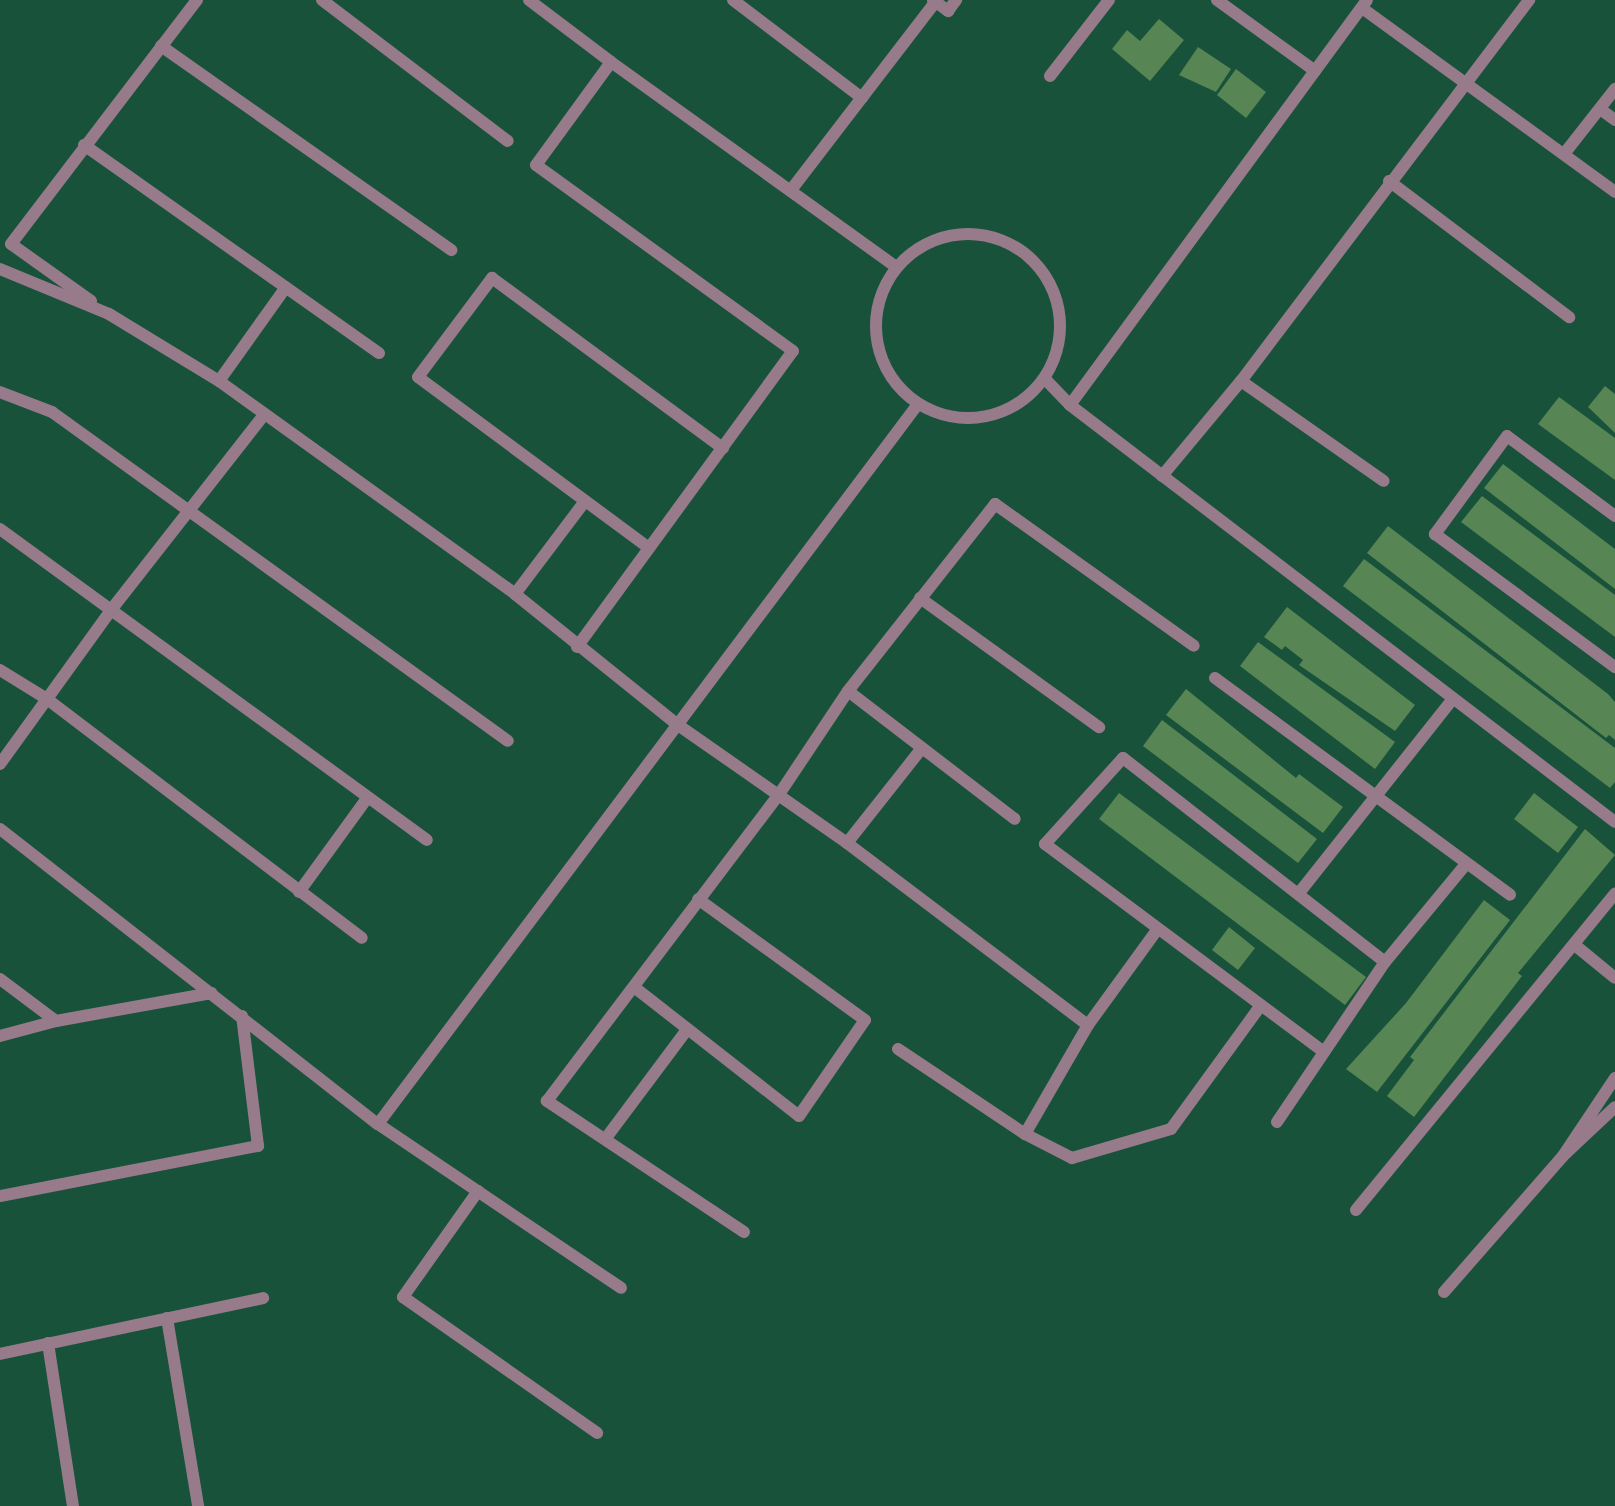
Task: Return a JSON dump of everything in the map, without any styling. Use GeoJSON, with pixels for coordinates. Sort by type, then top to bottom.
{"type":"FeatureCollection","features":[{"type":"Feature","properties":{"kind":"street"},"geometry":{"type":"LineString","coordinates":[[197,0],[84,145],[11,244],[110,314],[219,381],[515,594],[577,647],[678,725],[847,843],[1088,1024]]}},
{"type":"Feature","properties":{"kind":"street"},"geometry":{"type":"LineString","coordinates":[[322,0],[508,141]]}},
{"type":"Feature","properties":{"kind":"street"},"geometry":{"type":"LineString","coordinates":[[529,0],[611,62],[896,267]]}},
{"type":"Feature","properties":{"kind":"street"},"geometry":{"type":"LineString","coordinates":[[733,0],[862,98]]}},
{"type":"Feature","properties":{"kind":"street"},"geometry":{"type":"LineString","coordinates":[[791,190],[934,1],[948,11],[956,0]]}},
{"type":"Feature","properties":{"kind":"street"},"geometry":{"type":"LineString","coordinates":[[1050,76],[1108,0]]}},
{"type":"Feature","properties":{"kind":"street"},"geometry":{"type":"LineString","coordinates":[[1217,0],[1315,71]]}},
{"type":"Feature","properties":{"kind":"street"},"geometry":{"type":"LineString","coordinates":[[1162,476],[1241,381],[1389,181],[1529,0]]}},
{"type":"Feature","properties":{"kind":"street"},"geometry":{"type":"LineString","coordinates":[[1070,405],[1364,4],[1615,192]]}},
{"type":"Feature","properties":{"kind":"street"},"geometry":{"type":"LineString","coordinates":[[161,46],[451,250]]}},
{"type":"Feature","properties":{"kind":"street"},"geometry":{"type":"LineString","coordinates":[[577,647],[793,351],[536,165],[611,62]]}},
{"type":"Feature","properties":{"kind":"street"},"geometry":{"type":"LineString","coordinates":[[1564,154],[1615,89]]}},
{"type":"Feature","properties":{"kind":"street"},"geometry":{"type":"LineString","coordinates":[[1600,109],[1615,120]]}},
{"type":"Feature","properties":{"kind":"street"},"geometry":{"type":"LineString","coordinates":[[84,145],[379,353]]}},
{"type":"Feature","properties":{"kind":"street"},"geometry":{"type":"LineString","coordinates":[[1389,181],[1569,317]]}},
{"type":"Feature","properties":{"kind":"street"},"geometry":{"type":"LineString","coordinates":[[963,234],[997,238],[1027,255],[1049,282],[1060,314],[1059,348],[1045,380],[1019,404],[986,417],[951,417],[918,404],[888,371],[876,336],[877,309],[896,267],[930,242],[963,234]]}},
{"type":"Feature","properties":{"kind":"street"},"geometry":{"type":"LineString","coordinates":[[0,269],[110,314]]}},
{"type":"Feature","properties":{"kind":"street"},"geometry":{"type":"LineString","coordinates":[[649,548],[418,377],[492,278],[723,448]]}},
{"type":"Feature","properties":{"kind":"street"},"geometry":{"type":"LineString","coordinates":[[219,381],[286,287]]}},
{"type":"Feature","properties":{"kind":"street"},"geometry":{"type":"LineString","coordinates":[[1045,380],[1070,405],[1615,822]]}},
{"type":"Feature","properties":{"kind":"street"},"geometry":{"type":"LineString","coordinates":[[1241,381],[1384,481]]}},
{"type":"Feature","properties":{"kind":"street"},"geometry":{"type":"LineString","coordinates":[[0,392],[52,412],[185,511],[508,741]]}},
{"type":"Feature","properties":{"kind":"street"},"geometry":{"type":"LineString","coordinates":[[378,1124],[918,404]]}},
{"type":"Feature","properties":{"kind":"street"},"geometry":{"type":"LineString","coordinates":[[0,764],[185,511],[264,414]]}},
{"type":"Feature","properties":{"kind":"street"},"geometry":{"type":"LineString","coordinates":[[1615,516],[1507,436],[1435,534],[1615,667]]}},
{"type":"Feature","properties":{"kind":"street"},"geometry":{"type":"LineString","coordinates":[[515,594],[585,501]]}},
{"type":"Feature","properties":{"kind":"street"},"geometry":{"type":"LineString","coordinates":[[744,1232],[606,1138],[547,1101],[778,796],[848,691],[995,504],[1194,646]]}},
{"type":"Feature","properties":{"kind":"street"},"geometry":{"type":"LineString","coordinates":[[0,529],[427,840]]}},
{"type":"Feature","properties":{"kind":"street"},"geometry":{"type":"LineString","coordinates":[[920,598],[1099,727]]}},
{"type":"Feature","properties":{"kind":"street"},"geometry":{"type":"LineString","coordinates":[[0,670],[47,699],[362,938]]}},
{"type":"Feature","properties":{"kind":"street"},"geometry":{"type":"LineString","coordinates":[[1215,678],[1374,798],[1510,895]]}},
{"type":"Feature","properties":{"kind":"street"},"geometry":{"type":"LineString","coordinates":[[848,691],[1015,819]]}},
{"type":"Feature","properties":{"kind":"street"},"geometry":{"type":"LineString","coordinates":[[1299,893],[1453,699]]}},
{"type":"Feature","properties":{"kind":"street"},"geometry":{"type":"LineString","coordinates":[[847,843],[922,748]]}},
{"type":"Feature","properties":{"kind":"street"},"geometry":{"type":"LineString","coordinates":[[1324,1052],[1259,1008],[1045,844],[1123,758],[1385,962]]}},
{"type":"Feature","properties":{"kind":"street"},"geometry":{"type":"LineString","coordinates":[[299,892],[368,797]]}},
{"type":"Feature","properties":{"kind":"street"},"geometry":{"type":"LineString","coordinates":[[0,828],[378,1124],[621,1288]]}},
{"type":"Feature","properties":{"kind":"street"},"geometry":{"type":"LineString","coordinates":[[1277,1122],[1385,962],[1466,864]]}},
{"type":"Feature","properties":{"kind":"street"},"geometry":{"type":"LineString","coordinates":[[1356,1209],[1576,946],[1615,894]]}},
{"type":"Feature","properties":{"kind":"street"},"geometry":{"type":"LineString","coordinates":[[634,987],[686,1031],[799,1116],[865,1020],[698,899]]}},
{"type":"Feature","properties":{"kind":"street"},"geometry":{"type":"LineString","coordinates":[[1025,1134],[1088,1024],[1157,930]]}},
{"type":"Feature","properties":{"kind":"street"},"geometry":{"type":"LineString","coordinates":[[1576,946],[1615,978]]}},
{"type":"Feature","properties":{"kind":"street"},"geometry":{"type":"LineString","coordinates":[[0,979],[56,1021]]}},
{"type":"Feature","properties":{"kind":"street"},"geometry":{"type":"LineString","coordinates":[[0,1036],[56,1021],[212,993]]}},
{"type":"Feature","properties":{"kind":"street"},"geometry":{"type":"LineString","coordinates":[[898,1049],[1025,1134],[1072,1158],[1171,1129],[1259,1008]]}},
{"type":"Feature","properties":{"kind":"street"},"geometry":{"type":"LineString","coordinates":[[0,1196],[258,1146],[242,1016]]}},
{"type":"Feature","properties":{"kind":"street"},"geometry":{"type":"LineString","coordinates":[[606,1138],[686,1031]]}},
{"type":"Feature","properties":{"kind":"street"},"geometry":{"type":"LineString","coordinates":[[1563,1156],[1615,1078]]}},
{"type":"Feature","properties":{"kind":"street"},"geometry":{"type":"LineString","coordinates":[[1444,1292],[1563,1156],[1615,1107]]}},
{"type":"Feature","properties":{"kind":"street"},"geometry":{"type":"LineString","coordinates":[[478,1191],[403,1297],[597,1433]]}},
{"type":"Feature","properties":{"kind":"street"},"geometry":{"type":"LineString","coordinates":[[0,1354],[263,1298]]}},
{"type":"Feature","properties":{"kind":"street"},"geometry":{"type":"LineString","coordinates":[[167,1318],[198,1506]]}},
{"type":"Feature","properties":{"kind":"street"},"geometry":{"type":"LineString","coordinates":[[48,1343],[73,1506]]}},
{"type":"Feature","properties":{"kind":"building"},"geometry":{"type":"Polygon","coordinates":[[[1159,19],[1184,40],[1150,81],[1112,49],[1127,30],[1140,41],[1159,19]]]}},
{"type":"Feature","properties":{"kind":"building"},"geometry":{"type":"Polygon","coordinates":[[[1198,47],[1231,69],[1216,92],[1179,75],[1198,47]]]}},
{"type":"Feature","properties":{"kind":"building"},"geometry":{"type":"Polygon","coordinates":[[[1236,69],[1266,92],[1246,118],[1217,95],[1236,69]]]}},
{"type":"Feature","properties":{"kind":"building"},"geometry":{"type":"Polygon","coordinates":[[[1605,386],[1615,394],[1615,433],[1588,407],[1605,386]]]}},
{"type":"Feature","properties":{"kind":"building"},"geometry":{"type":"Polygon","coordinates":[[[1559,397],[1615,438],[1615,480],[1538,424],[1559,397]]]}},
{"type":"Feature","properties":{"kind":"building"},"geometry":{"type":"Polygon","coordinates":[[[1503,464],[1615,549],[1615,589],[1484,488],[1503,464]]]}},
{"type":"Feature","properties":{"kind":"building"},"geometry":{"type":"Polygon","coordinates":[[[1482,496],[1615,595],[1615,637],[1461,522],[1482,496]]]}},
{"type":"Feature","properties":{"kind":"building"},"geometry":{"type":"Polygon","coordinates":[[[1388,526],[1608,694],[1615,702],[1615,740],[1609,735],[1606,738],[1367,553],[1388,526]]]}},
{"type":"Feature","properties":{"kind":"building"},"geometry":{"type":"Polygon","coordinates":[[[1364,559],[1615,748],[1615,782],[1610,788],[1343,586],[1364,559]]]}},
{"type":"Feature","properties":{"kind":"building"},"geometry":{"type":"Polygon","coordinates":[[[1287,607],[1415,705],[1395,731],[1299,665],[1303,660],[1285,646],[1282,650],[1264,637],[1287,607]]]}},
{"type":"Feature","properties":{"kind":"building"},"geometry":{"type":"Polygon","coordinates":[[[1258,642],[1395,742],[1375,769],[1240,666],[1258,642]]]}},
{"type":"Feature","properties":{"kind":"building"},"geometry":{"type":"Polygon","coordinates":[[[1186,689],[1296,778],[1299,774],[1343,807],[1323,833],[1166,715],[1186,689]]]}},
{"type":"Feature","properties":{"kind":"building"},"geometry":{"type":"Polygon","coordinates":[[[1162,720],[1317,839],[1298,863],[1143,746],[1162,720]]]}},
{"type":"Feature","properties":{"kind":"building"},"geometry":{"type":"Polygon","coordinates":[[[1119,793],[1366,977],[1345,1005],[1099,819],[1119,793]]]}},
{"type":"Feature","properties":{"kind":"building"},"geometry":{"type":"Polygon","coordinates":[[[1534,793],[1578,827],[1558,853],[1514,819],[1534,793]]]}},
{"type":"Feature","properties":{"kind":"building"},"geometry":{"type":"Polygon","coordinates":[[[1585,829],[1615,855],[1518,973],[1522,976],[1414,1117],[1387,1096],[1414,1060],[1410,1057],[1585,829]]]}},
{"type":"Feature","properties":{"kind":"building"},"geometry":{"type":"Polygon","coordinates":[[[1484,900],[1510,920],[1377,1092],[1346,1069],[1406,1003],[1484,900]]]}},
{"type":"Feature","properties":{"kind":"building"},"geometry":{"type":"Polygon","coordinates":[[[1229,927],[1255,948],[1238,970],[1212,950],[1229,927]]]}}]}
